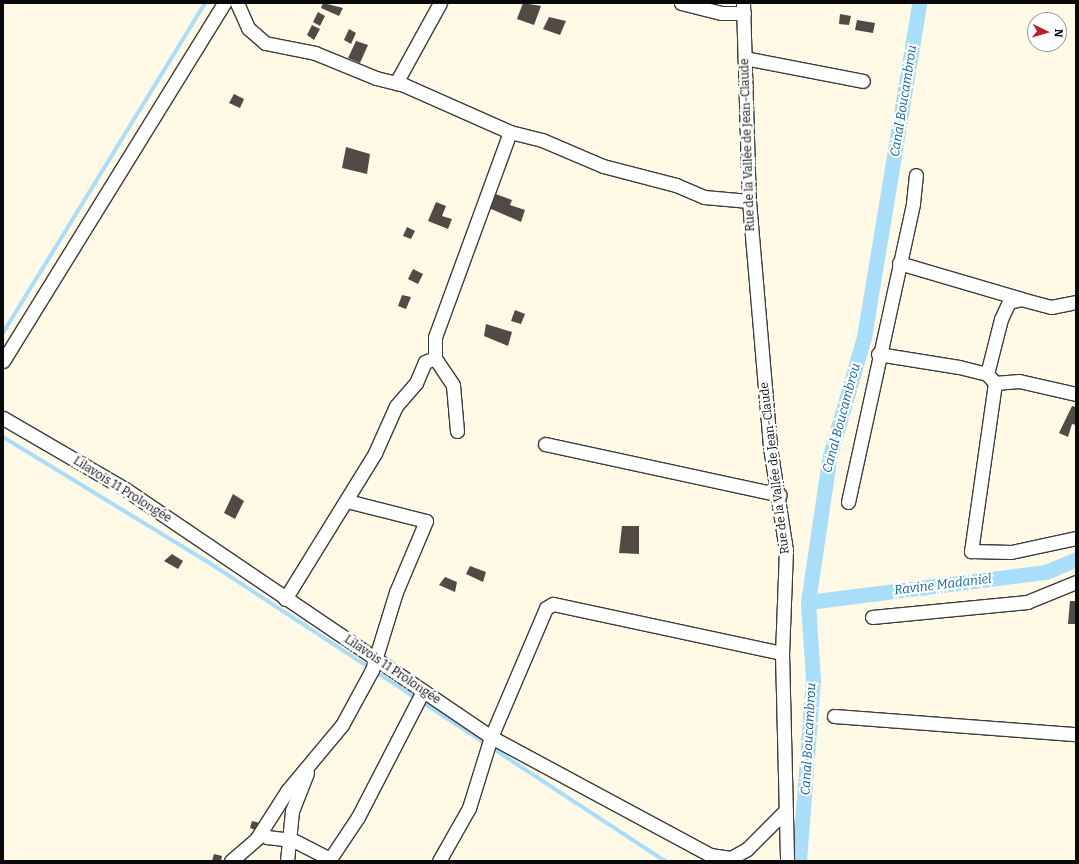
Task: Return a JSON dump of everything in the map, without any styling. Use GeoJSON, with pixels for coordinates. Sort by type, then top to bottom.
{"type":"FeatureCollection","features":[{"type":"Feature","properties":{"kind":"street"},"geometry":{"type":"LineString","coordinates":[[3,361],[224,3]]}},
{"type":"Feature","properties":{"kind":"street"},"geometry":{"type":"LineString","coordinates":[[238,3],[248,28],[265,43],[314,53],[396,83],[510,132],[542,140],[603,166],[676,185],[704,197],[749,201]]}},
{"type":"Feature","properties":{"kind":"street"},"geometry":{"type":"LineString","coordinates":[[396,83],[440,3]]}},
{"type":"Feature","properties":{"kind":"street"},"geometry":{"type":"LineString","coordinates":[[681,3],[721,13],[744,8]]}},
{"type":"Feature","properties":{"kind":"street","name":"Rue de la Vallée de Jean-Claude"},"geometry":{"type":"LineString","coordinates":[[744,8],[749,201],[770,447],[780,495],[786,550],[782,653],[788,861]]}},
{"type":"Feature","properties":{"kind":"street"},"geometry":{"type":"LineString","coordinates":[[745,58],[863,81]]}},
{"type":"Feature","properties":{"kind":"street"},"geometry":{"type":"LineString","coordinates":[[457,431],[453,384],[436,358],[435,337],[510,132]]}},
{"type":"Feature","properties":{"kind":"street"},"geometry":{"type":"LineString","coordinates":[[848,502],[878,354],[899,263],[916,175]]}},
{"type":"Feature","properties":{"kind":"street"},"geometry":{"type":"LineString","coordinates":[[899,263],[1051,307],[1076,302]]}},
{"type":"Feature","properties":{"kind":"street"},"geometry":{"type":"LineString","coordinates":[[1021,299],[1009,302],[1001,319],[991,378],[971,551],[1011,552],[1076,538]]}},
{"type":"Feature","properties":{"kind":"street"},"geometry":{"type":"LineString","coordinates":[[878,354],[991,378],[1019,381],[1076,394]]}},
{"type":"Feature","properties":{"kind":"street"},"geometry":{"type":"LineString","coordinates":[[285,599],[376,453],[396,406],[416,383],[425,362],[436,358]]}},
{"type":"Feature","properties":{"kind":"street","name":"Lilavois 11 Prolongée"},"geometry":{"type":"LineString","coordinates":[[3,418],[125,489],[491,738],[710,855],[731,858],[747,849],[786,810]]}},
{"type":"Feature","properties":{"kind":"street"},"geometry":{"type":"LineString","coordinates":[[545,444],[780,495]]}},
{"type":"Feature","properties":{"kind":"street"},"geometry":{"type":"LineString","coordinates":[[231,861],[262,832],[311,762],[342,725],[375,659],[396,592],[426,522],[347,501]]}},
{"type":"Feature","properties":{"kind":"street"},"geometry":{"type":"LineString","coordinates":[[872,617],[1027,602],[1076,582]]}},
{"type":"Feature","properties":{"kind":"street"},"geometry":{"type":"LineString","coordinates":[[439,861],[469,808],[491,738],[546,608],[553,604],[782,653]]}},
{"type":"Feature","properties":{"kind":"street"},"geometry":{"type":"LineString","coordinates":[[262,832],[267,837],[290,839],[332,860],[358,817],[423,691]]}},
{"type":"Feature","properties":{"kind":"street"},"geometry":{"type":"LineString","coordinates":[[834,716],[1076,734]]}},
{"type":"Feature","properties":{"kind":"street"},"geometry":{"type":"LineString","coordinates":[[287,861],[292,811],[311,762]]}},
{"type":"Feature","properties":{"kind":"building"},"geometry":{"type":"Polygon","coordinates":[[[323,3],[343,8],[339,16],[321,8],[323,3]]]}},
{"type":"Feature","properties":{"kind":"building"},"geometry":{"type":"Polygon","coordinates":[[[523,3],[541,6],[534,25],[517,19],[523,3]]]}},
{"type":"Feature","properties":{"kind":"building"},"geometry":{"type":"Polygon","coordinates":[[[318,12],[325,16],[320,26],[313,22],[318,12]]]}},
{"type":"Feature","properties":{"kind":"building"},"geometry":{"type":"Polygon","coordinates":[[[840,14],[851,16],[849,25],[839,24],[840,14]]]}},
{"type":"Feature","properties":{"kind":"building"},"geometry":{"type":"Polygon","coordinates":[[[549,17],[566,21],[560,35],[543,29],[549,17]]]}},
{"type":"Feature","properties":{"kind":"building"},"geometry":{"type":"Polygon","coordinates":[[[857,20],[875,23],[873,33],[855,30],[857,20]]]}},
{"type":"Feature","properties":{"kind":"building"},"geometry":{"type":"Polygon","coordinates":[[[312,25],[320,29],[314,40],[307,35],[312,25]]]}},
{"type":"Feature","properties":{"kind":"building"},"geometry":{"type":"Polygon","coordinates":[[[349,29],[356,33],[351,44],[344,40],[349,29]]]}},
{"type":"Feature","properties":{"kind":"building"},"geometry":{"type":"Polygon","coordinates":[[[356,41],[368,45],[360,63],[348,58],[356,41]]]}},
{"type":"Feature","properties":{"kind":"building"},"geometry":{"type":"Polygon","coordinates":[[[234,94],[244,99],[240,108],[229,103],[234,94]]]}},
{"type":"Feature","properties":{"kind":"building"},"geometry":{"type":"Polygon","coordinates":[[[346,147],[370,154],[367,174],[342,168],[346,147]]]}},
{"type":"Feature","properties":{"kind":"building"},"geometry":{"type":"Polygon","coordinates":[[[493,193],[512,200],[510,205],[525,210],[521,222],[489,208],[493,193]]]}},
{"type":"Feature","properties":{"kind":"building"},"geometry":{"type":"Polygon","coordinates":[[[436,202],[446,206],[442,216],[452,219],[448,229],[428,221],[436,202]]]}},
{"type":"Feature","properties":{"kind":"building"},"geometry":{"type":"Polygon","coordinates":[[[407,227],[415,231],[411,239],[403,236],[407,227]]]}},
{"type":"Feature","properties":{"kind":"building"},"geometry":{"type":"Polygon","coordinates":[[[413,269],[423,274],[418,284],[408,279],[413,269]]]}},
{"type":"Feature","properties":{"kind":"building"},"geometry":{"type":"Polygon","coordinates":[[[402,295],[411,297],[406,309],[398,306],[402,295]]]}},
{"type":"Feature","properties":{"kind":"building"},"geometry":{"type":"Polygon","coordinates":[[[515,310],[525,314],[521,324],[511,321],[515,310]]]}},
{"type":"Feature","properties":{"kind":"building"},"geometry":{"type":"Polygon","coordinates":[[[486,324],[512,332],[508,346],[484,336],[486,324]]]}},
{"type":"Feature","properties":{"kind":"building"},"geometry":{"type":"Polygon","coordinates":[[[1072,406],[1076,407],[1076,425],[1072,424],[1068,437],[1059,433],[1072,406]]]}},
{"type":"Feature","properties":{"kind":"building"},"geometry":{"type":"Polygon","coordinates":[[[233,494],[244,501],[235,519],[224,513],[233,494]]]}},
{"type":"Feature","properties":{"kind":"building"},"geometry":{"type":"Polygon","coordinates":[[[622,526],[639,526],[639,554],[619,553],[622,526]]]}},
{"type":"Feature","properties":{"kind":"building"},"geometry":{"type":"Polygon","coordinates":[[[172,554],[183,561],[178,569],[164,561],[172,554]]]}},
{"type":"Feature","properties":{"kind":"building"},"geometry":{"type":"Polygon","coordinates":[[[470,566],[486,572],[483,582],[466,574],[470,566]]]}},
{"type":"Feature","properties":{"kind":"building"},"geometry":{"type":"Polygon","coordinates":[[[445,577],[457,582],[455,592],[439,585],[445,577]]]}},
{"type":"Feature","properties":{"kind":"building"},"geometry":{"type":"Polygon","coordinates":[[[1070,601],[1076,601],[1076,624],[1068,624],[1070,601]]]}},
{"type":"Feature","properties":{"kind":"building"},"geometry":{"type":"Polygon","coordinates":[[[252,821],[260,823],[258,831],[250,828],[252,821]]]}},
{"type":"Feature","properties":{"kind":"building"},"geometry":{"type":"Polygon","coordinates":[[[214,854],[222,856],[221,861],[212,861],[214,854]]]}},
{"type":"Feature","properties":{"kind":"waterway"},"geometry":{"type":"LineString","coordinates":[[3,333],[205,3]]}},
{"type":"Feature","properties":{"kind":"waterway","name":"Canal Boucambrou"},"geometry":{"type":"LineString","coordinates":[[799,861],[813,680],[808,602],[829,459],[864,337],[919,3]]}},
{"type":"Feature","properties":{"kind":"waterway"},"geometry":{"type":"LineString","coordinates":[[3,437],[208,562],[665,861]]}},
{"type":"Feature","properties":{"kind":"waterway","name":"Ravine Madaniel"},"geometry":{"type":"LineString","coordinates":[[808,602],[1046,572],[1076,559]]}}]}
